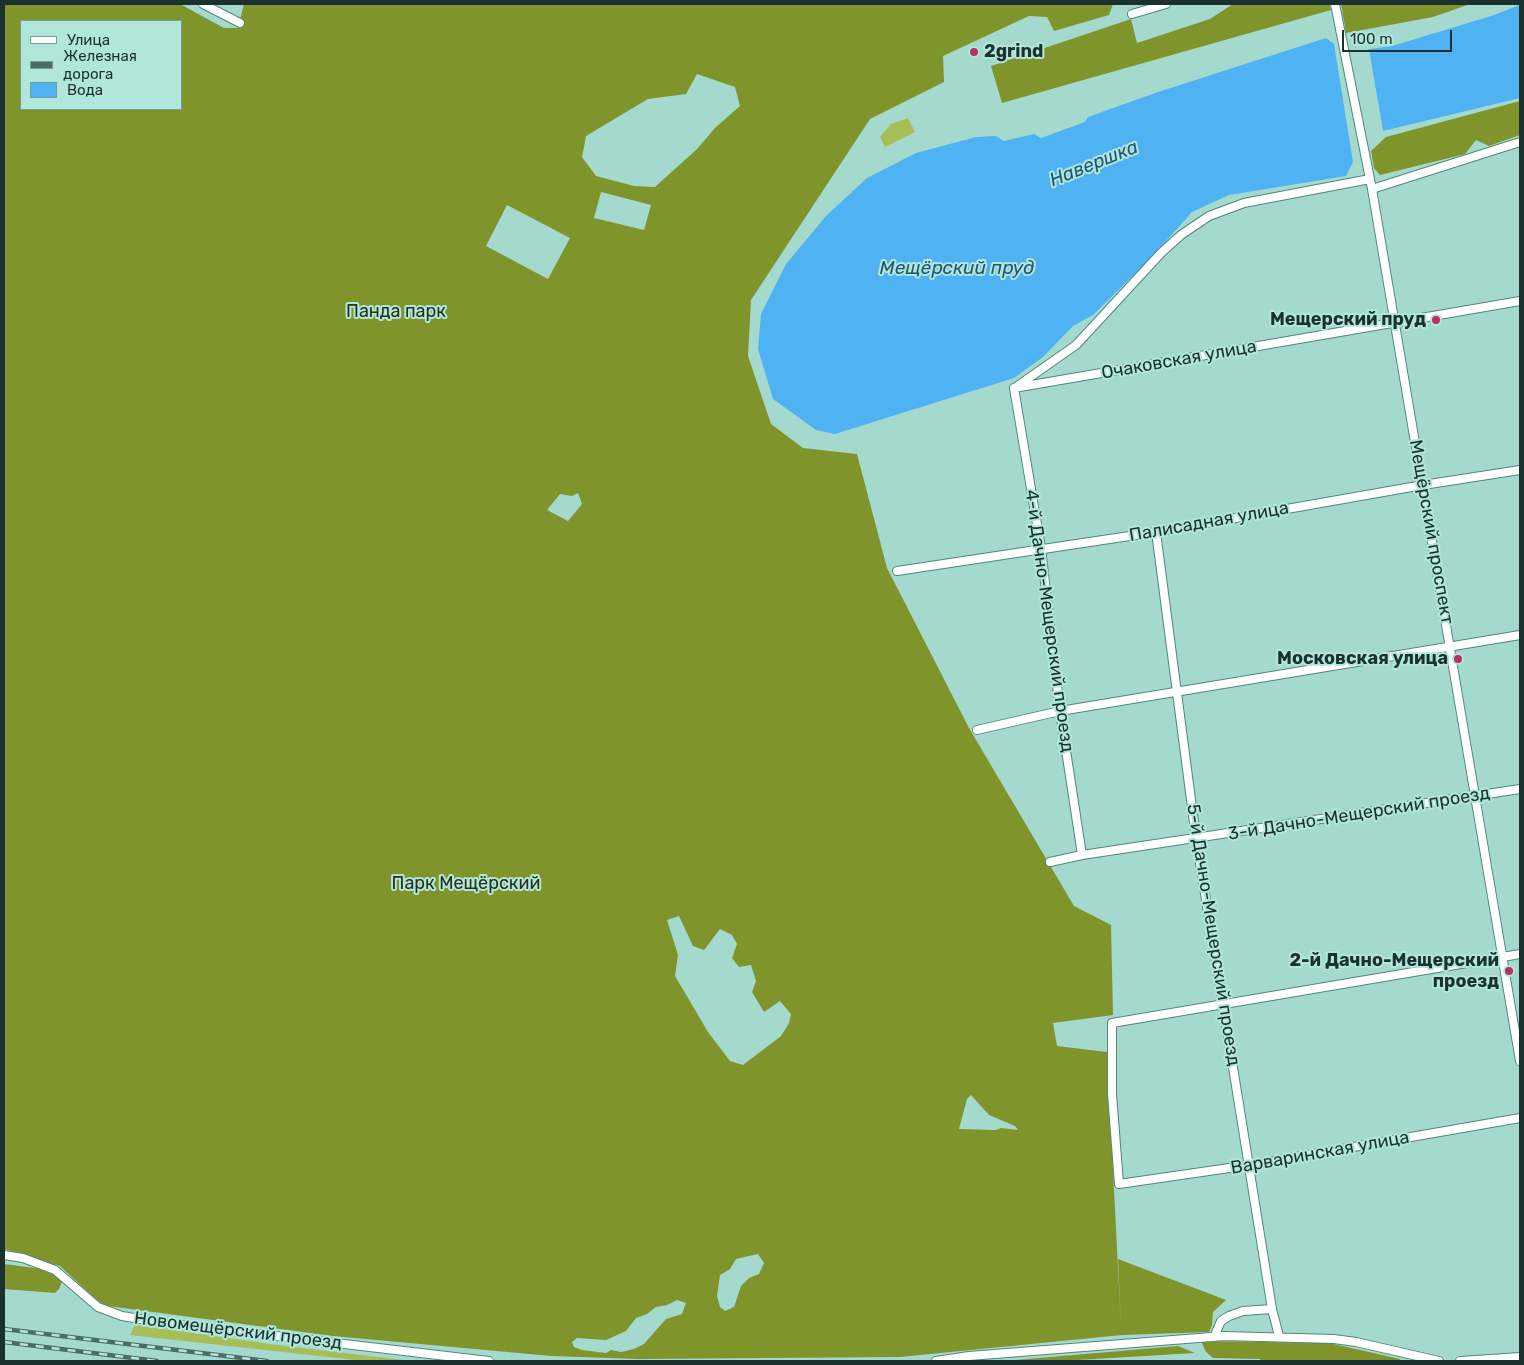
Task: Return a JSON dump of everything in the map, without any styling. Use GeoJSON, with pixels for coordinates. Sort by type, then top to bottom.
{"type":"FeatureCollection","features":[{"type":"Feature","properties":{"kind":"street"},"geometry":{"type":"LineString","coordinates":[[203,4],[240,23]]}},
{"type":"Feature","properties":{"kind":"street"},"geometry":{"type":"LineString","coordinates":[[1132,14],[1166,4]]}},
{"type":"Feature","properties":{"kind":"street","name":"Мещёрский проспект"},"geometry":{"type":"LineString","coordinates":[[1335,4],[1372,188],[1520,1061]]}},
{"type":"Feature","properties":{"kind":"street"},"geometry":{"type":"LineString","coordinates":[[1372,188],[1520,142]]}},
{"type":"Feature","properties":{"kind":"street"},"geometry":{"type":"LineString","coordinates":[[1014,388],[1076,345],[1161,253],[1181,235],[1209,216],[1244,203],[1370,179]]}},
{"type":"Feature","properties":{"kind":"street","name":"Очаковская улица"},"geometry":{"type":"LineString","coordinates":[[1014,388],[1520,301]]}},
{"type":"Feature","properties":{"kind":"street","name":"4-й Дачно-Мещерский проезд"},"geometry":{"type":"LineString","coordinates":[[1014,388],[1041,548],[1060,711],[1082,855]]}},
{"type":"Feature","properties":{"kind":"street","name":"Палисадная улица"},"geometry":{"type":"LineString","coordinates":[[897,571],[1156,532],[1423,485],[1520,470]]}},
{"type":"Feature","properties":{"kind":"street","name":"5-й Дачно-Мещерский проезд"},"geometry":{"type":"LineString","coordinates":[[1156,532],[1196,838],[1272,1309],[1279,1336]]}},
{"type":"Feature","properties":{"kind":"street"},"geometry":{"type":"LineString","coordinates":[[977,730],[1060,711],[1520,635]]}},
{"type":"Feature","properties":{"kind":"street","name":"3-й Дачно-Мещерский проезд"},"geometry":{"type":"LineString","coordinates":[[1050,862],[1082,855],[1520,789]]}},
{"type":"Feature","properties":{"kind":"street"},"geometry":{"type":"LineString","coordinates":[[1222,1003],[1520,954]]}},
{"type":"Feature","properties":{"kind":"street","name":"Варваринская улица"},"geometry":{"type":"LineString","coordinates":[[1222,1003],[1112,1023],[1112,1094],[1119,1184],[1250,1165],[1520,1118]]}},
{"type":"Feature","properties":{"kind":"street","name":"Новомещёрский проезд"},"geometry":{"type":"LineString","coordinates":[[4,1255],[23,1258],[55,1270],[98,1307],[122,1316],[165,1324],[489,1361]]}},
{"type":"Feature","properties":{"kind":"street"},"geometry":{"type":"LineString","coordinates":[[1214,1337],[1221,1321],[1229,1316],[1243,1311],[1272,1309]]}},
{"type":"Feature","properties":{"kind":"street"},"geometry":{"type":"LineString","coordinates":[[936,1361],[969,1356],[1214,1337],[1279,1336],[1356,1342],[1438,1361]]}},
{"type":"Feature","properties":{"kind":"street"},"geometry":{"type":"LineString","coordinates":[[1460,1361],[1520,1357]]}},
{"type":"Feature","properties":{"kind":"green space","name":"Парк Мещёрский"},"geometry":{"type":"Polygon","coordinates":[[[4,4],[180,4],[224,28],[238,28],[244,4],[1113,4],[1109,15],[1054,31],[1047,17],[1029,16],[943,56],[944,82],[870,119],[751,300],[748,356],[771,424],[803,448],[857,454],[887,568],[969,728],[1074,906],[1111,925],[1113,1015],[1053,1023],[1057,1046],[1107,1052],[1121,1327],[1118,1259],[1226,1300],[1213,1312],[1212,1325],[1209,1332],[1122,1335],[900,1357],[638,1359],[551,1356],[333,1336],[108,1306],[99,1302],[60,1266],[4,1249],[4,4]],[[697,74],[686,94],[648,99],[586,136],[582,157],[596,176],[634,186],[655,187],[740,106],[735,87],[697,74]],[[601,192],[594,218],[644,230],[651,205],[601,192]],[[507,205],[486,246],[548,279],[570,238],[507,205]],[[578,493],[572,496],[560,494],[547,510],[568,521],[582,504],[578,493]],[[679,916],[667,920],[678,955],[675,976],[708,1032],[730,1061],[743,1065],[781,1036],[789,1023],[791,1014],[780,1001],[764,1012],[752,992],[756,981],[751,965],[739,967],[732,958],[737,944],[732,935],[720,929],[704,950],[693,946],[679,916]],[[971,1095],[967,1099],[959,1129],[996,1130],[1001,1128],[1018,1130],[1015,1126],[989,1115],[971,1095]],[[758,1254],[736,1259],[730,1269],[720,1275],[717,1296],[720,1307],[725,1311],[734,1307],[741,1286],[749,1278],[759,1274],[764,1263],[758,1254]],[[677,1300],[667,1305],[656,1307],[647,1314],[636,1318],[626,1331],[606,1340],[577,1338],[572,1342],[574,1347],[606,1353],[611,1350],[621,1352],[634,1349],[644,1344],[666,1319],[682,1314],[686,1303],[677,1300]]]}},
{"type":"Feature","properties":{"kind":"green space"},"geometry":{"type":"Polygon","coordinates":[[[1233,4],[1329,4],[1331,10],[1002,103],[991,66],[1131,19],[1137,43],[1210,19],[1233,4]]]}},
{"type":"Feature","properties":{"kind":"green space"},"geometry":{"type":"Polygon","coordinates":[[[1341,4],[1470,4],[1433,17],[1346,33],[1341,4]]]}},
{"type":"Feature","properties":{"kind":"green space"},"geometry":{"type":"Polygon","coordinates":[[[1520,101],[1520,135],[1489,146],[1476,140],[1465,154],[1380,175],[1374,168],[1371,151],[1386,137],[1520,101]]]}},
{"type":"Feature","properties":{"kind":"green space"},"geometry":{"type":"Polygon","coordinates":[[[908,118],[915,132],[885,147],[880,137],[891,124],[908,118]]]}},
{"type":"Feature","properties":{"kind":"green space"},"geometry":{"type":"Polygon","coordinates":[[[4,1264],[42,1269],[56,1276],[62,1282],[55,1293],[4,1289],[4,1264]]]}},
{"type":"Feature","properties":{"kind":"green space"},"geometry":{"type":"Polygon","coordinates":[[[135,1325],[412,1361],[364,1361],[130,1335],[135,1325]]]}},
{"type":"Feature","properties":{"kind":"green space"},"geometry":{"type":"Polygon","coordinates":[[[1201,1341],[1329,1343],[1400,1359],[1400,1361],[1261,1361],[1260,1359],[1213,1358],[1206,1352],[1201,1341]]]}},
{"type":"Feature","properties":{"kind":"green space"},"geometry":{"type":"Polygon","coordinates":[[[1178,1346],[1195,1353],[1061,1361],[1004,1361],[1178,1346]]]}},
{"type":"Feature","properties":{"kind":"water"},"geometry":{"type":"Polygon","coordinates":[[[1520,5],[1520,98],[1383,131],[1369,49],[1392,46],[1491,16],[1520,5]]]}},
{"type":"Feature","properties":{"kind":"water","name":"Мещёрский пруд"},"geometry":{"type":"Polygon","coordinates":[[[1326,38],[1334,44],[1353,162],[1346,176],[1229,195],[1192,212],[1150,259],[1093,315],[1073,326],[1043,357],[1014,378],[835,434],[816,430],[773,399],[758,349],[761,314],[786,264],[826,216],[867,178],[916,153],[976,137],[996,136],[1004,141],[1034,134],[1041,138],[1085,122],[1088,117],[1155,93],[1326,38]]]}},
{"type":"Feature","properties":{"kind":"railway"},"geometry":{"type":"LineString","coordinates":[[4,1329],[267,1361]]}},
{"type":"Feature","properties":{"kind":"railway"},"geometry":{"type":"LineString","coordinates":[[4,1342],[157,1361]]}},
{"type":"Feature","properties":{"kind":"place","name":"2grind"},"geometry":{"type":"Point","coordinates":[974,52]}},
{"type":"Feature","properties":{"kind":"place","name":"Мещерский пруд"},"geometry":{"type":"Point","coordinates":[1436,320]}},
{"type":"Feature","properties":{"kind":"place","name":"Московская улица"},"geometry":{"type":"Point","coordinates":[1458,659]}},
{"type":"Feature","properties":{"kind":"place","name":"2-й Дачно-Мещерский проезд"},"geometry":{"type":"Point","coordinates":[1509,971]}},
{"type":"Feature","properties":{"kind":"water label","name":"Навершка"},"geometry":{"type":"Point","coordinates":[1094,164]}},
{"type":"Feature","properties":{"kind":"park label","name":"Панда парк"},"geometry":{"type":"Point","coordinates":[396,312]}}]}
